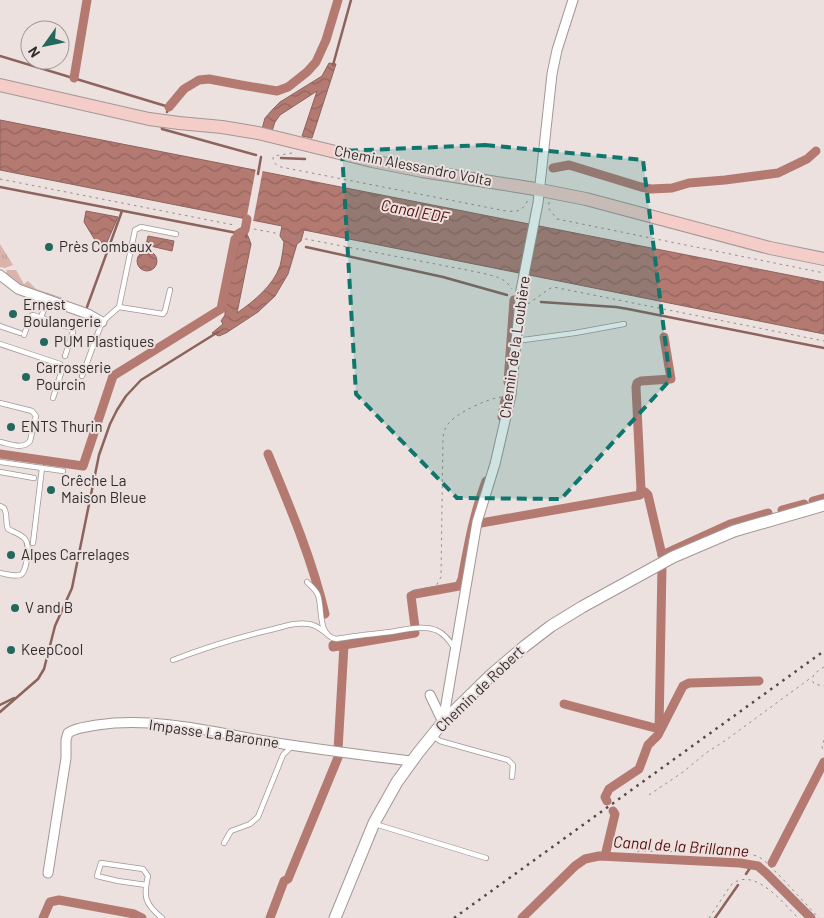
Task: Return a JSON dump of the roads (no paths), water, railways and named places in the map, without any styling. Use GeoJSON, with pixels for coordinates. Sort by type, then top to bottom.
{"type":"FeatureCollection","features":[{"type":"Feature","properties":{"kind":"main road","name":"Chemin Alessandro Volta"},"geometry":{"type":"LineString","coordinates":[[0,85],[149,119],[258,133],[372,161],[596,201],[770,248],[824,259]]}},
{"type":"Feature","properties":{"kind":"street","name":"Chemin de la Loubière"},"geometry":{"type":"LineString","coordinates":[[443,722],[477,522],[496,458],[510,397],[521,290],[541,190],[552,74],[557,50],[573,0]]}},
{"type":"Feature","properties":{"kind":"street"},"geometry":{"type":"LineString","coordinates":[[0,275],[18,289],[88,314],[102,322]]}},
{"type":"Feature","properties":{"kind":"street"},"geometry":{"type":"LineString","coordinates":[[64,306],[67,296]]}},
{"type":"Feature","properties":{"kind":"street","name":"Chemin de Robert"},"geometry":{"type":"LineString","coordinates":[[335,918],[374,823],[411,761],[443,722],[491,675],[525,646],[551,626],[593,600],[673,557],[734,531],[824,505]]}},
{"type":"Feature","properties":{"kind":"street"},"geometry":{"type":"LineString","coordinates":[[430,695],[443,722]]}},
{"type":"Feature","properties":{"kind":"street","name":"Impasse La Baronne"},"geometry":{"type":"LineString","coordinates":[[48,873],[66,758],[66,740],[68,733],[76,728],[112,723],[156,723],[244,738],[411,761]]}},
{"type":"Feature","properties":{"kind":"lane"},"geometry":{"type":"LineString","coordinates":[[82,376],[102,322],[119,306],[135,230],[141,227],[176,234]]}},
{"type":"Feature","properties":{"kind":"lane"},"geometry":{"type":"LineString","coordinates":[[119,306],[163,314],[170,290]]}},
{"type":"Feature","properties":{"kind":"lane"},"geometry":{"type":"LineString","coordinates":[[41,317],[48,300]]}},
{"type":"Feature","properties":{"kind":"lane"},"geometry":{"type":"LineString","coordinates":[[0,326],[22,334],[31,316],[35,315],[73,329],[65,356]]}},
{"type":"Feature","properties":{"kind":"lane"},"geometry":{"type":"LineString","coordinates":[[516,341],[624,324]]}},
{"type":"Feature","properties":{"kind":"lane"},"geometry":{"type":"LineString","coordinates":[[0,344],[62,366],[53,398]]}},
{"type":"Feature","properties":{"kind":"lane"},"geometry":{"type":"LineString","coordinates":[[0,403],[32,411],[36,416],[29,444],[23,446],[0,442]]}},
{"type":"Feature","properties":{"kind":"lane"},"geometry":{"type":"LineString","coordinates":[[0,462],[63,471]]}},
{"type":"Feature","properties":{"kind":"lane"},"geometry":{"type":"LineString","coordinates":[[7,473],[9,464]]}},
{"type":"Feature","properties":{"kind":"lane"},"geometry":{"type":"LineString","coordinates":[[33,543],[42,468]]}},
{"type":"Feature","properties":{"kind":"lane"},"geometry":{"type":"LineString","coordinates":[[0,472],[34,478]]}},
{"type":"Feature","properties":{"kind":"lane"},"geometry":{"type":"LineString","coordinates":[[0,506],[6,510],[8,529],[25,538],[28,551],[23,574],[18,576],[0,573]]}},
{"type":"Feature","properties":{"kind":"lane"},"geometry":{"type":"LineString","coordinates":[[307,582],[318,595],[323,626],[329,636]]}},
{"type":"Feature","properties":{"kind":"lane"},"geometry":{"type":"LineString","coordinates":[[173,660],[228,640],[300,623],[313,625],[336,639],[414,628],[436,630],[446,636],[455,650]]}},
{"type":"Feature","properties":{"kind":"lane"},"geometry":{"type":"LineString","coordinates":[[432,735],[440,741],[510,761],[513,765],[512,777]]}},
{"type":"Feature","properties":{"kind":"lane"},"geometry":{"type":"LineString","coordinates":[[224,843],[231,831],[250,824],[258,816],[283,756],[293,745]]}},
{"type":"Feature","properties":{"kind":"lane"},"geometry":{"type":"LineString","coordinates":[[374,823],[486,858]]}},
{"type":"Feature","properties":{"kind":"lane"},"geometry":{"type":"LineString","coordinates":[[146,885],[97,876],[100,863],[143,869],[148,876],[146,902],[162,918]]}},
{"type":"Feature","properties":{"kind":"water"},"geometry":{"type":"Polygon","coordinates":[[[329,63],[336,64],[312,138],[302,136],[317,91],[280,115],[272,131],[262,129],[265,118],[280,102],[322,76],[329,63]]]}},
{"type":"Feature","properties":{"kind":"water","name":"Canal EDF"},"geometry":{"type":"Polygon","coordinates":[[[0,120],[824,282],[824,334],[304,230],[301,241],[297,244],[288,274],[275,296],[258,312],[219,336],[212,333],[223,324],[221,321],[225,315],[239,241],[244,235],[248,236],[251,244],[237,313],[262,293],[277,273],[281,263],[284,242],[280,236],[282,226],[0,170],[0,120]]]}},
{"type":"Feature","properties":{"kind":"water"},"geometry":{"type":"Polygon","coordinates":[[[86,211],[118,217],[104,249],[98,245],[84,222],[86,211]]]}},
{"type":"Feature","properties":{"kind":"water"},"geometry":{"type":"Polygon","coordinates":[[[148,236],[174,241],[172,251],[146,245],[148,236]]]}},
{"type":"Feature","properties":{"kind":"water"},"geometry":{"type":"Polygon","coordinates":[[[147,251],[154,254],[157,261],[154,268],[147,271],[140,268],[137,261],[140,254],[147,251]]]}},
{"type":"Feature","properties":{"kind":"waterway"},"geometry":{"type":"LineString","coordinates":[[74,78],[87,0]]}},
{"type":"Feature","properties":{"kind":"waterway"},"geometry":{"type":"LineString","coordinates":[[169,107],[184,89],[199,80],[209,79],[277,91],[288,87],[316,62],[326,40],[338,0]]}},
{"type":"Feature","properties":{"kind":"waterway"},"geometry":{"type":"LineString","coordinates":[[333,65],[351,0]]}},
{"type":"Feature","properties":{"kind":"waterway"},"geometry":{"type":"LineString","coordinates":[[0,56],[169,107],[167,112]]}},
{"type":"Feature","properties":{"kind":"waterway"},"geometry":{"type":"LineString","coordinates":[[162,127],[162,129],[256,155]]}},
{"type":"Feature","properties":{"kind":"waterway"},"geometry":{"type":"LineString","coordinates":[[553,168],[569,165],[641,187],[651,189],[672,188],[689,183],[778,173],[807,159],[816,151]]}},
{"type":"Feature","properties":{"kind":"waterway"},"geometry":{"type":"LineString","coordinates":[[258,174],[261,157]]}},
{"type":"Feature","properties":{"kind":"waterway"},"geometry":{"type":"LineString","coordinates":[[281,158],[305,159]]}},
{"type":"Feature","properties":{"kind":"waterway"},"geometry":{"type":"LineString","coordinates":[[0,187],[237,233]]}},
{"type":"Feature","properties":{"kind":"waterway"},"geometry":{"type":"LineString","coordinates":[[87,307],[122,211]]}},
{"type":"Feature","properties":{"kind":"waterway"},"geometry":{"type":"LineString","coordinates":[[246,237],[249,218]]}},
{"type":"Feature","properties":{"kind":"waterway"},"geometry":{"type":"LineString","coordinates":[[0,454],[83,466],[113,376],[221,309],[235,239],[239,236],[238,234],[245,230],[247,219]]}},
{"type":"Feature","properties":{"kind":"waterway"},"geometry":{"type":"LineString","coordinates":[[306,247],[443,277],[507,295]]}},
{"type":"Feature","properties":{"kind":"waterway"},"geometry":{"type":"LineString","coordinates":[[508,382],[514,300]]}},
{"type":"Feature","properties":{"kind":"waterway"},"geometry":{"type":"LineString","coordinates":[[541,302],[616,307],[824,348]]}},
{"type":"Feature","properties":{"kind":"waterway"},"geometry":{"type":"LineString","coordinates":[[0,712],[38,679],[44,669],[55,626],[72,588],[99,455],[117,410],[126,396],[141,380],[218,332]]}},
{"type":"Feature","properties":{"kind":"waterway"},"geometry":{"type":"LineString","coordinates":[[662,555],[648,495],[641,490],[636,387],[637,383],[641,381],[671,379],[664,337]]}},
{"type":"Feature","properties":{"kind":"waterway"},"geometry":{"type":"LineString","coordinates":[[502,417],[505,400]]}},
{"type":"Feature","properties":{"kind":"waterway"},"geometry":{"type":"LineString","coordinates":[[268,454],[307,553],[325,614]]}},
{"type":"Feature","properties":{"kind":"waterway"},"geometry":{"type":"LineString","coordinates":[[415,627],[411,596],[459,586],[475,517],[486,481]]}},
{"type":"Feature","properties":{"kind":"waterway"},"geometry":{"type":"LineString","coordinates":[[481,523],[640,495],[641,490]]}},
{"type":"Feature","properties":{"kind":"waterway"},"geometry":{"type":"LineString","coordinates":[[813,501],[824,498]]}},
{"type":"Feature","properties":{"kind":"waterway"},"geometry":{"type":"LineString","coordinates":[[782,510],[804,504]]}},
{"type":"Feature","properties":{"kind":"waterway"},"geometry":{"type":"LineString","coordinates":[[662,555],[730,524],[768,513]]}},
{"type":"Feature","properties":{"kind":"waterway"},"geometry":{"type":"LineString","coordinates":[[659,730],[662,566]]}},
{"type":"Feature","properties":{"kind":"waterway"},"geometry":{"type":"LineString","coordinates":[[344,645],[415,633]]}},
{"type":"Feature","properties":{"kind":"waterway"},"geometry":{"type":"LineString","coordinates":[[333,645],[333,647],[344,645],[338,750]]}},
{"type":"Feature","properties":{"kind":"waterway"},"geometry":{"type":"LineString","coordinates":[[607,801],[605,797],[609,789],[639,769],[648,745],[658,735],[683,686],[689,683],[759,681]]}},
{"type":"Feature","properties":{"kind":"waterway"},"geometry":{"type":"LineString","coordinates":[[0,705],[14,698]]}},
{"type":"Feature","properties":{"kind":"waterway"},"geometry":{"type":"LineString","coordinates":[[564,704],[659,729]]}},
{"type":"Feature","properties":{"kind":"waterway"},"geometry":{"type":"LineString","coordinates":[[270,918],[284,881],[288,879],[339,755]]}},
{"type":"Feature","properties":{"kind":"waterway"},"geometry":{"type":"LineString","coordinates":[[772,863],[824,762]]}},
{"type":"Feature","properties":{"kind":"waterway"},"geometry":{"type":"LineString","coordinates":[[605,856],[615,814],[613,811]]}},
{"type":"Feature","properties":{"kind":"waterway","name":"Canal de la Brillanne"},"geometry":{"type":"LineString","coordinates":[[522,918],[575,866],[585,859],[599,856],[740,863],[758,866],[811,918]]}},
{"type":"Feature","properties":{"kind":"waterway"},"geometry":{"type":"LineString","coordinates":[[746,874],[752,865]]}},
{"type":"Feature","properties":{"kind":"waterway"},"geometry":{"type":"LineString","coordinates":[[715,918],[738,885]]}},
{"type":"Feature","properties":{"kind":"waterway","name":"Canal de la Brillanne"},"geometry":{"type":"LineString","coordinates":[[43,918],[50,902],[59,900],[134,914],[142,918]]}},
{"type":"Feature","properties":{"kind":"railway"},"geometry":{"type":"LineString","coordinates":[[454,918],[824,651]]}},
{"type":"Feature","properties":{"kind":"place","name":"Près Combaux"},"geometry":{"type":"Point","coordinates":[49,247]}},
{"type":"Feature","properties":{"kind":"place","name":"Ernest Boulangerie"},"geometry":{"type":"Point","coordinates":[13,314]}},
{"type":"Feature","properties":{"kind":"place","name":"PUM Plastiques"},"geometry":{"type":"Point","coordinates":[44,342]}},
{"type":"Feature","properties":{"kind":"place","name":"Carrosserie Pourcin"},"geometry":{"type":"Point","coordinates":[26,377]}},
{"type":"Feature","properties":{"kind":"place","name":"ENTS Thurin"},"geometry":{"type":"Point","coordinates":[11,427]}},
{"type":"Feature","properties":{"kind":"place","name":"Crêche La Maison Bleue"},"geometry":{"type":"Point","coordinates":[51,490]}},
{"type":"Feature","properties":{"kind":"place","name":"Alpes Carrelages"},"geometry":{"type":"Point","coordinates":[11,555]}},
{"type":"Feature","properties":{"kind":"place","name":"V and B"},"geometry":{"type":"Point","coordinates":[15,608]}},
{"type":"Feature","properties":{"kind":"place","name":"KeepCool"},"geometry":{"type":"Point","coordinates":[11,650]}}]}
